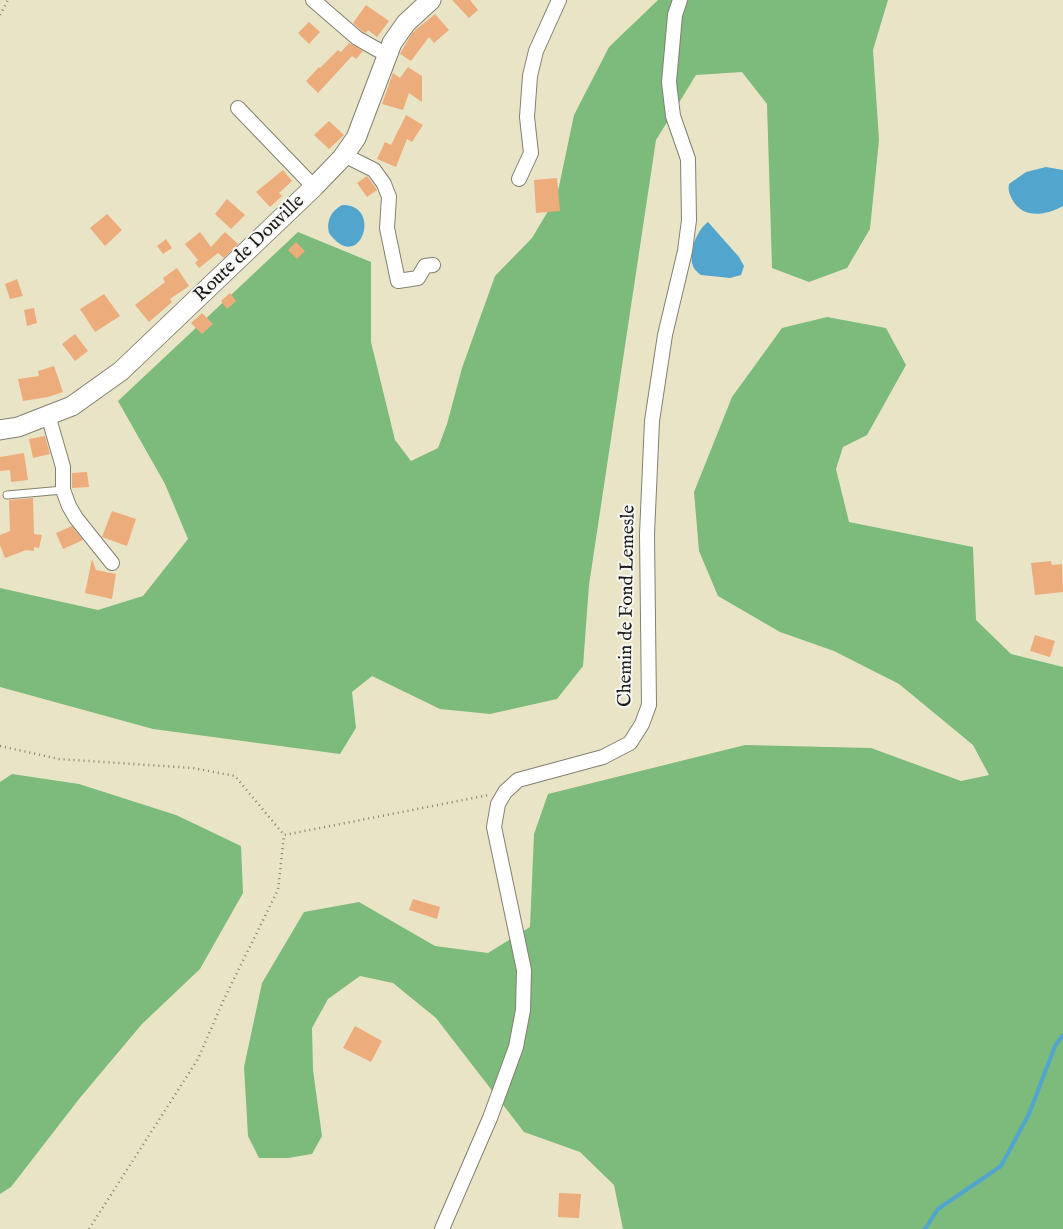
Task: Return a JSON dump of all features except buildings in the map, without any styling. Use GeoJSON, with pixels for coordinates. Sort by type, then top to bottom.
{"type":"FeatureCollection","features":[{"type":"Feature","properties":{"kind":"main road","name":"Route de Douville"},"geometry":{"type":"LineString","coordinates":[[0,430],[18,426],[72,406],[121,371],[314,187],[356,138],[392,43],[406,23],[431,0]]}},
{"type":"Feature","properties":{"kind":"street"},"geometry":{"type":"LineString","coordinates":[[312,0],[356,38],[387,56]]}},
{"type":"Feature","properties":{"kind":"street"},"geometry":{"type":"LineString","coordinates":[[519,179],[531,153],[527,117],[530,76],[536,50],[559,0]]}},
{"type":"Feature","properties":{"kind":"street","name":"Chemin de Fond Lemesle"},"geometry":{"type":"LineString","coordinates":[[505,792],[518,780],[603,756],[630,743],[642,724],[649,704],[647,534],[652,421],[665,335],[685,252],[689,220],[688,159],[673,116],[669,82],[675,15],[680,0]]}},
{"type":"Feature","properties":{"kind":"street"},"geometry":{"type":"LineString","coordinates":[[238,108],[314,187]]}},
{"type":"Feature","properties":{"kind":"street"},"geometry":{"type":"LineString","coordinates":[[344,154],[374,170],[384,184],[389,197],[386,228],[398,281],[418,278],[425,266],[433,265]]}},
{"type":"Feature","properties":{"kind":"street"},"geometry":{"type":"LineString","coordinates":[[48,415],[63,466],[63,490],[76,518],[112,563]]}},
{"type":"Feature","properties":{"kind":"street"},"geometry":{"type":"LineString","coordinates":[[442,1229],[490,1118],[516,1047],[523,1010],[524,970],[494,827],[498,804],[505,792]]}},
{"type":"Feature","properties":{"kind":"lane"},"geometry":{"type":"LineString","coordinates":[[7,495],[63,490]]}},
{"type":"Feature","properties":{"kind":"path"},"geometry":{"type":"LineString","coordinates":[[0,16],[8,0]]}},
{"type":"Feature","properties":{"kind":"path"},"geometry":{"type":"LineString","coordinates":[[0,746],[59,759],[193,768],[235,776],[284,835],[278,890],[224,998],[198,1060],[88,1229]]}},
{"type":"Feature","properties":{"kind":"path"},"geometry":{"type":"LineString","coordinates":[[284,835],[505,792]]}},
{"type":"Feature","properties":{"kind":"green space"},"geometry":{"type":"Polygon","coordinates":[[[658,0],[888,0],[873,50],[879,140],[870,229],[847,268],[809,282],[772,268],[767,104],[742,72],[696,75],[656,140],[589,585],[583,666],[557,699],[490,714],[440,709],[372,676],[352,692],[356,728],[340,754],[153,729],[0,687],[0,588],[98,610],[143,596],[188,539],[165,484],[118,401],[298,232],[371,262],[371,342],[395,440],[411,461],[438,448],[447,424],[462,368],[495,276],[532,238],[557,196],[574,115],[609,47],[658,0]]]}},
{"type":"Feature","properties":{"kind":"green space"},"geometry":{"type":"Polygon","coordinates":[[[827,317],[886,328],[906,365],[867,435],[843,447],[836,469],[849,522],[973,547],[976,620],[1011,654],[1063,667],[1063,1229],[623,1229],[614,1185],[580,1152],[524,1132],[436,1018],[393,983],[360,976],[328,999],[312,1028],[313,1070],[322,1136],[312,1154],[288,1158],[259,1158],[248,1136],[244,1067],[262,983],[304,912],[359,902],[435,946],[488,953],[530,927],[534,834],[548,794],[745,745],[871,748],[961,781],[989,775],[973,745],[899,684],[834,651],[780,632],[718,596],[699,551],[694,492],[732,397],[782,328],[827,317]]]}},
{"type":"Feature","properties":{"kind":"green space"},"geometry":{"type":"Polygon","coordinates":[[[12,774],[79,784],[176,815],[241,846],[243,893],[200,969],[142,1024],[79,1099],[11,1187],[0,1194],[0,782],[12,774]]]}},
{"type":"Feature","properties":{"kind":"water"},"geometry":{"type":"Polygon","coordinates":[[[1046,167],[1063,170],[1063,206],[1049,212],[1028,213],[1016,205],[1012,199],[1009,192],[1009,184],[1026,172],[1046,167]]]}},
{"type":"Feature","properties":{"kind":"water"},"geometry":{"type":"Polygon","coordinates":[[[342,205],[355,208],[362,215],[365,225],[363,235],[358,243],[350,247],[340,244],[329,233],[328,224],[330,217],[342,205]]]}},
{"type":"Feature","properties":{"kind":"water"},"geometry":{"type":"Polygon","coordinates":[[[708,222],[739,257],[744,266],[741,275],[730,278],[701,275],[694,268],[692,254],[694,242],[700,230],[708,222]]]}},
{"type":"Feature","properties":{"kind":"waterway"},"geometry":{"type":"LineString","coordinates":[[925,1229],[938,1209],[1001,1166],[1029,1114],[1055,1046],[1063,1035]]}}]}
